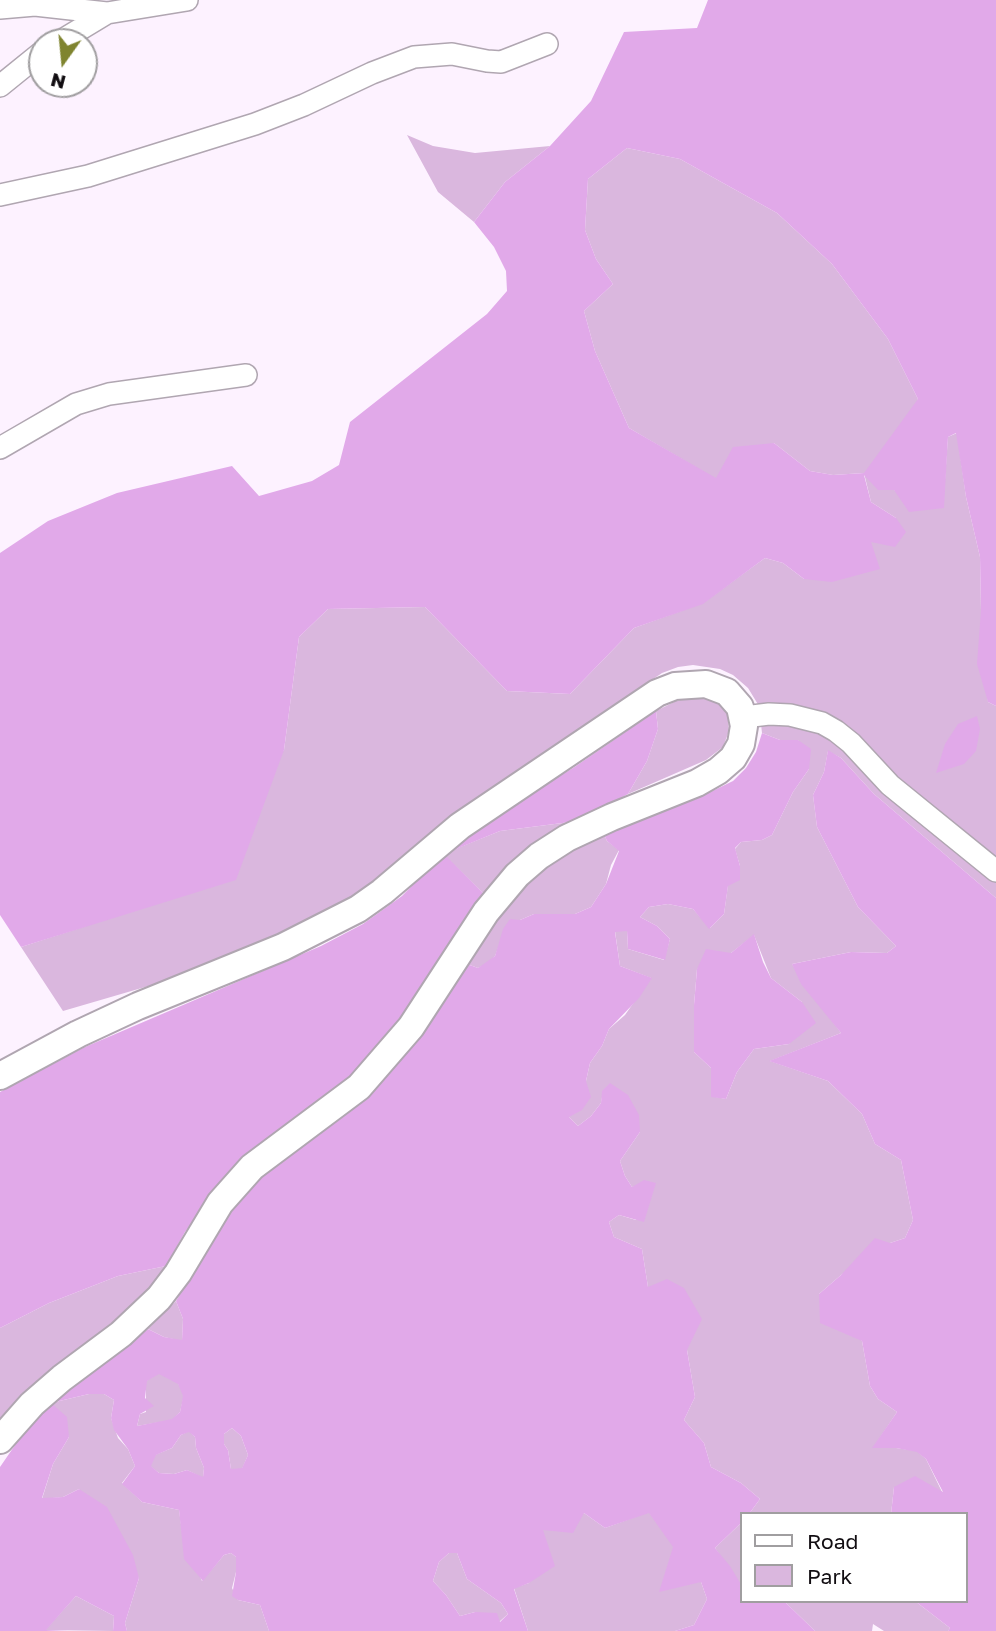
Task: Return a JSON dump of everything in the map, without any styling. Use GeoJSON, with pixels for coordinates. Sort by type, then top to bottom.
{"type":"FeatureCollection","features":[{"type":"Feature","properties":{"kind":"main road"},"geometry":{"type":"LineString","coordinates":[[0,1076],[78,1034],[138,1006],[283,947],[358,909],[460,826],[657,693],[675,686],[706,684],[718,687],[734,698],[744,717],[744,735],[738,752],[718,771],[697,783],[567,838],[539,856],[517,875],[486,912],[417,1019],[368,1078],[350,1095],[251,1167],[220,1203],[178,1273],[159,1298],[121,1334],[32,1404],[0,1440]]}},
{"type":"Feature","properties":{"kind":"street"},"geometry":{"type":"LineString","coordinates":[[0,8],[35,5],[107,13],[187,0]]}},
{"type":"Feature","properties":{"kind":"street"},"geometry":{"type":"LineString","coordinates":[[82,28],[107,13]]}},
{"type":"Feature","properties":{"kind":"street"},"geometry":{"type":"LineString","coordinates":[[0,195],[88,176],[255,124],[414,57],[452,54],[501,62],[547,44]]}},
{"type":"Feature","properties":{"kind":"street"},"geometry":{"type":"LineString","coordinates":[[0,86],[28,63]]}},
{"type":"Feature","properties":{"kind":"street"},"geometry":{"type":"LineString","coordinates":[[0,448],[76,404],[109,394],[246,375]]}},
{"type":"Feature","properties":{"kind":"street"},"geometry":{"type":"LineString","coordinates":[[744,717],[790,715],[822,723],[836,731],[851,743],[890,785],[996,871]]}},
{"type":"Feature","properties":{"kind":"green space"},"geometry":{"type":"Polygon","coordinates":[[[407,135],[433,146],[475,153],[550,146],[505,182],[474,222],[438,192],[407,135]]]}},
{"type":"Feature","properties":{"kind":"green space"},"geometry":{"type":"Polygon","coordinates":[[[627,148],[680,159],[777,213],[832,264],[888,339],[918,399],[894,490],[943,508],[948,437],[957,433],[966,497],[980,557],[988,702],[996,706],[996,898],[874,794],[841,758],[828,751],[824,772],[813,795],[817,827],[858,907],[896,946],[887,953],[851,952],[792,964],[841,1033],[770,1061],[828,1081],[862,1114],[875,1144],[901,1160],[913,1220],[905,1238],[890,1243],[841,1275],[819,1294],[862,1341],[870,1386],[878,1399],[897,1412],[873,1448],[917,1451],[926,1459],[943,1494],[894,1487],[891,1512],[750,1512],[760,1499],[741,1483],[711,1467],[704,1443],[684,1420],[695,1397],[687,1350],[648,1287],[642,1249],[614,1237],[609,1222],[619,1215],[636,1220],[650,1199],[655,1183],[632,1187],[620,1161],[640,1132],[603,1091],[601,1103],[591,1116],[578,1126],[568,1116],[586,1081],[590,1063],[602,1046],[609,1029],[625,1015],[651,978],[620,966],[615,931],[627,930],[628,949],[664,960],[670,939],[657,926],[640,917],[649,907],[668,904],[693,909],[710,928],[724,914],[728,885],[740,866],[735,849],[741,842],[762,840],[772,835],[793,792],[809,769],[798,740],[780,740],[762,733],[759,706],[748,688],[733,675],[720,669],[693,665],[662,673],[466,806],[355,902],[193,973],[63,1011],[21,947],[111,918],[284,750],[299,637],[328,609],[425,607],[507,691],[570,694],[634,628],[703,603],[765,558],[783,563],[804,579],[870,542],[896,518],[871,502],[864,473],[833,475],[810,471],[774,443],[716,479],[629,428],[595,351],[584,311],[613,284],[596,259],[585,230],[588,179],[627,148]],[[754,935],[731,953],[697,969],[694,1052],[711,1068],[711,1096],[726,1099],[737,1072],[754,1049],[789,1044],[802,1002],[771,978],[754,935]]]}},
{"type":"Feature","properties":{"kind":"green space"},"geometry":{"type":"Polygon","coordinates":[[[695,696],[711,699],[728,715],[729,731],[723,747],[706,760],[628,794],[647,761],[658,729],[656,711],[676,701],[695,696]]]}},
{"type":"Feature","properties":{"kind":"green space"},"geometry":{"type":"Polygon","coordinates":[[[578,821],[485,895],[443,854],[500,831],[578,821]]]}},
{"type":"Feature","properties":{"kind":"green space"},"geometry":{"type":"Polygon","coordinates":[[[603,832],[607,841],[619,850],[611,865],[606,884],[591,907],[575,914],[534,914],[520,920],[500,943],[495,956],[487,964],[478,968],[467,964],[480,941],[517,892],[538,872],[603,832]]]}},
{"type":"Feature","properties":{"kind":"green space"},"geometry":{"type":"Polygon","coordinates":[[[166,1266],[145,1294],[130,1308],[33,1387],[0,1419],[0,1328],[49,1303],[118,1276],[166,1266]]]}},
{"type":"Feature","properties":{"kind":"green space"},"geometry":{"type":"Polygon","coordinates":[[[176,1301],[183,1319],[182,1341],[164,1337],[148,1329],[176,1301]]]}},
{"type":"Feature","properties":{"kind":"green space"},"geometry":{"type":"Polygon","coordinates":[[[159,1373],[178,1383],[184,1395],[180,1412],[172,1420],[137,1426],[140,1414],[146,1412],[146,1381],[159,1373]]]}},
{"type":"Feature","properties":{"kind":"green space"},"geometry":{"type":"Polygon","coordinates":[[[89,1394],[104,1394],[114,1400],[111,1418],[118,1438],[128,1449],[135,1466],[122,1483],[142,1502],[179,1510],[182,1532],[202,1581],[224,1555],[231,1553],[236,1557],[232,1588],[238,1600],[260,1605],[269,1631],[127,1631],[125,1623],[139,1578],[79,1489],[63,1497],[42,1499],[53,1464],[69,1437],[51,1403],[89,1394]]]}},
{"type":"Feature","properties":{"kind":"green space"},"geometry":{"type":"Polygon","coordinates":[[[232,1428],[241,1436],[248,1455],[242,1469],[231,1469],[228,1450],[224,1444],[224,1434],[232,1428]]]}},
{"type":"Feature","properties":{"kind":"green space"},"geometry":{"type":"Polygon","coordinates":[[[189,1431],[195,1437],[196,1448],[204,1468],[203,1478],[187,1470],[174,1474],[159,1473],[150,1466],[155,1455],[172,1448],[181,1435],[189,1431]]]}},
{"type":"Feature","properties":{"kind":"green space"},"geometry":{"type":"Polygon","coordinates":[[[649,1512],[701,1582],[707,1599],[694,1625],[675,1631],[528,1631],[514,1588],[529,1583],[542,1530],[584,1513],[605,1528],[649,1512]]]}},
{"type":"Feature","properties":{"kind":"green space"},"geometry":{"type":"Polygon","coordinates":[[[740,1524],[740,1585],[715,1548],[740,1524]]]}},
{"type":"Feature","properties":{"kind":"green space"},"geometry":{"type":"Polygon","coordinates":[[[449,1553],[457,1553],[467,1579],[501,1603],[508,1614],[499,1622],[475,1612],[460,1616],[433,1581],[439,1562],[449,1553]]]}},
{"type":"Feature","properties":{"kind":"green space"},"geometry":{"type":"Polygon","coordinates":[[[76,1596],[114,1616],[113,1631],[45,1630],[76,1596]]]}},
{"type":"Feature","properties":{"kind":"green space"},"geometry":{"type":"Polygon","coordinates":[[[786,1603],[918,1603],[950,1628],[948,1631],[884,1631],[873,1624],[872,1631],[815,1631],[786,1603]]]}},
{"type":"Feature","properties":{"kind":"shaded area"},"geometry":{"type":"Polygon","coordinates":[[[708,0],[996,0],[996,706],[988,702],[977,664],[981,610],[980,557],[966,497],[956,433],[948,437],[944,508],[909,512],[894,490],[878,490],[864,475],[871,502],[896,518],[906,532],[895,547],[871,542],[880,569],[832,582],[804,579],[783,563],[765,558],[703,604],[634,628],[570,694],[507,691],[425,607],[328,609],[299,637],[284,750],[236,880],[21,947],[0,915],[0,553],[48,521],[117,493],[232,466],[259,496],[312,481],[339,465],[350,422],[487,314],[507,291],[506,271],[494,247],[474,222],[505,182],[550,146],[591,101],[624,32],[697,28],[708,0]],[[627,148],[588,179],[585,230],[596,259],[613,284],[584,311],[595,351],[629,428],[716,478],[733,447],[774,443],[810,471],[833,475],[864,473],[918,399],[888,339],[832,264],[777,213],[680,159],[627,148]]]}},
{"type":"Feature","properties":{"kind":"shaded area"},"geometry":{"type":"Polygon","coordinates":[[[656,711],[658,729],[647,761],[628,794],[578,821],[500,831],[444,854],[485,895],[409,1011],[371,1059],[330,1100],[215,1190],[185,1232],[166,1266],[118,1276],[49,1303],[0,1328],[0,1092],[85,1047],[321,946],[363,924],[402,896],[443,854],[512,805],[573,768],[656,711]]]}},
{"type":"Feature","properties":{"kind":"shaded area"},"geometry":{"type":"Polygon","coordinates":[[[977,716],[980,729],[976,751],[964,764],[936,773],[945,744],[958,724],[977,716]]]}},
{"type":"Feature","properties":{"kind":"shaded area"},"geometry":{"type":"Polygon","coordinates":[[[762,733],[780,740],[798,740],[811,749],[809,769],[793,792],[772,835],[762,840],[741,842],[735,848],[740,866],[740,880],[728,886],[724,914],[709,929],[693,909],[668,904],[649,907],[640,917],[657,926],[670,939],[665,960],[628,949],[627,931],[615,932],[620,966],[652,978],[639,998],[609,1029],[602,1046],[590,1063],[586,1081],[591,1097],[582,1110],[569,1117],[578,1126],[591,1116],[601,1103],[602,1091],[610,1083],[628,1095],[639,1115],[640,1132],[620,1161],[632,1187],[644,1180],[656,1183],[644,1222],[619,1215],[609,1222],[614,1237],[642,1249],[648,1287],[667,1279],[684,1288],[702,1319],[687,1350],[695,1397],[684,1420],[704,1443],[711,1467],[741,1483],[760,1499],[750,1512],[740,1512],[740,1524],[715,1548],[740,1583],[740,1603],[786,1603],[815,1631],[675,1631],[694,1625],[707,1599],[701,1582],[659,1592],[673,1547],[649,1513],[605,1528],[584,1513],[573,1533],[543,1530],[555,1566],[529,1583],[514,1589],[528,1631],[269,1631],[260,1605],[232,1596],[236,1557],[231,1553],[224,1555],[203,1581],[184,1559],[179,1510],[142,1502],[122,1484],[135,1466],[128,1449],[114,1430],[111,1418],[114,1400],[104,1394],[89,1394],[51,1403],[148,1329],[164,1337],[182,1340],[183,1319],[176,1301],[230,1210],[245,1191],[370,1095],[434,1014],[467,964],[478,968],[495,956],[503,929],[510,919],[520,920],[534,914],[575,914],[591,907],[606,884],[619,851],[607,841],[603,832],[696,799],[733,781],[746,768],[756,752],[762,733]],[[159,1374],[147,1381],[145,1398],[154,1406],[140,1414],[137,1426],[172,1419],[180,1412],[183,1396],[178,1384],[159,1374]],[[232,1428],[224,1434],[224,1444],[228,1450],[231,1469],[242,1468],[248,1455],[241,1436],[232,1428]],[[189,1432],[181,1435],[172,1448],[156,1455],[151,1466],[159,1473],[174,1474],[187,1470],[203,1477],[204,1468],[196,1448],[195,1437],[189,1432]],[[449,1553],[439,1562],[433,1581],[460,1616],[475,1612],[497,1613],[500,1622],[508,1614],[501,1603],[467,1579],[457,1553],[449,1553]]]}},
{"type":"Feature","properties":{"kind":"shaded area"},"geometry":{"type":"Polygon","coordinates":[[[828,750],[841,758],[874,794],[996,898],[996,1631],[948,1631],[950,1628],[918,1603],[968,1603],[968,1512],[891,1512],[894,1487],[915,1476],[943,1492],[926,1459],[917,1452],[896,1448],[872,1448],[897,1412],[878,1399],[870,1386],[862,1341],[820,1323],[819,1294],[841,1275],[875,1238],[890,1243],[905,1238],[913,1220],[901,1160],[875,1144],[862,1114],[828,1081],[769,1061],[841,1033],[801,984],[792,964],[851,952],[887,953],[896,946],[858,907],[817,827],[813,795],[824,772],[828,750]]]}},
{"type":"Feature","properties":{"kind":"shaded area"},"geometry":{"type":"Polygon","coordinates":[[[754,934],[771,978],[802,1002],[816,1023],[789,1044],[754,1049],[737,1072],[726,1099],[711,1097],[711,1068],[694,1052],[697,969],[706,949],[731,953],[754,934]]]}},
{"type":"Feature","properties":{"kind":"shaded area"},"geometry":{"type":"Polygon","coordinates":[[[51,1403],[67,1417],[69,1437],[53,1464],[42,1498],[63,1497],[79,1489],[107,1507],[133,1555],[139,1578],[125,1623],[127,1631],[113,1631],[114,1616],[76,1596],[46,1630],[68,1631],[0,1631],[0,1467],[20,1438],[51,1403]]]}}]}
